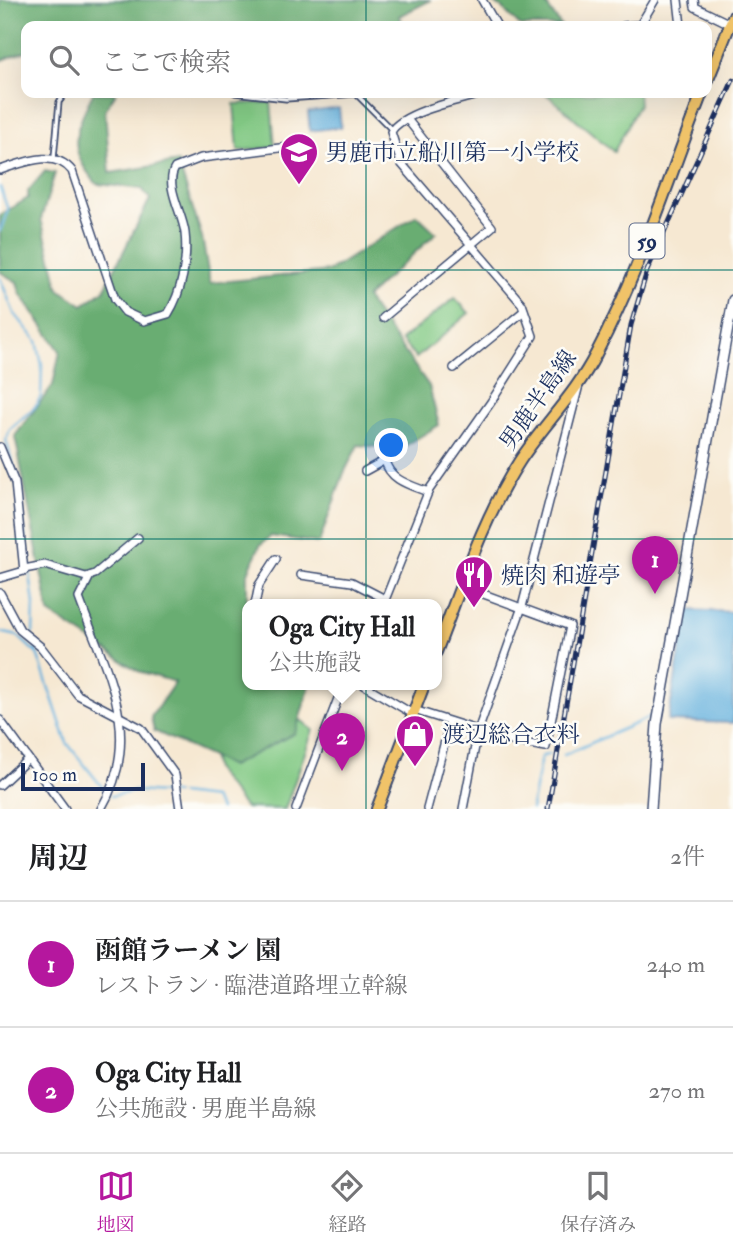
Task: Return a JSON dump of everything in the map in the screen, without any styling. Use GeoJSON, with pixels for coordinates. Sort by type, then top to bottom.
{"type":"FeatureCollection","features":[{"type":"Feature","properties":{"kind":"main road"},"geometry":{"type":"LineString","coordinates":[[712,70],[732,20]]}},
{"type":"Feature","properties":{"kind":"main road","name":"男鹿半島線"},"geometry":{"type":"LineString","coordinates":[[442,637],[497,500],[537,437],[579,384],[597,353],[650,234],[700,98]]}},
{"type":"Feature","properties":{"kind":"main road"},"geometry":{"type":"LineString","coordinates":[[377,809],[422,690]]}},
{"type":"Feature","properties":{"kind":"street"},"geometry":{"type":"LineString","coordinates":[[482,0],[494,21]]}},
{"type":"Feature","properties":{"kind":"street"},"geometry":{"type":"LineString","coordinates":[[642,21],[655,0]]}},
{"type":"Feature","properties":{"kind":"street"},"geometry":{"type":"LineString","coordinates":[[678,0],[680,21]]}},
{"type":"Feature","properties":{"kind":"street"},"geometry":{"type":"LineString","coordinates":[[694,0],[695,7],[732,20]]}},
{"type":"Feature","properties":{"kind":"street"},"geometry":{"type":"LineString","coordinates":[[385,599],[428,492],[533,336],[524,311],[401,163],[392,130],[407,119],[467,98]]}},
{"type":"Feature","properties":{"kind":"street"},"geometry":{"type":"LineString","coordinates":[[383,318],[492,227],[407,119]]}},
{"type":"Feature","properties":{"kind":"street"},"geometry":{"type":"LineString","coordinates":[[0,170],[54,158],[66,164],[72,171],[115,299],[125,312],[144,321],[168,314],[180,293],[186,234],[172,188],[172,173],[175,169],[201,158],[303,145]]}},
{"type":"Feature","properties":{"kind":"street"},"geometry":{"type":"LineString","coordinates":[[651,809],[657,724],[733,300]]}},
{"type":"Feature","properties":{"kind":"street"},"geometry":{"type":"LineString","coordinates":[[454,368],[524,311]]}},
{"type":"Feature","properties":{"kind":"street"},"geometry":{"type":"LineString","coordinates":[[463,809],[478,731],[522,607],[579,384]]}},
{"type":"Feature","properties":{"kind":"street"},"geometry":{"type":"LineString","coordinates":[[0,447],[15,483],[24,569]]}},
{"type":"Feature","properties":{"kind":"street"},"geometry":{"type":"LineString","coordinates":[[365,471],[385,460],[387,469],[398,480],[428,492]]}},
{"type":"Feature","properties":{"kind":"street"},"geometry":{"type":"LineString","coordinates":[[101,809],[108,796],[115,770],[122,721],[115,690],[79,598],[90,576],[138,538]]}},
{"type":"Feature","properties":{"kind":"street"},"geometry":{"type":"LineString","coordinates":[[255,599],[258,585],[276,559]]}},
{"type":"Feature","properties":{"kind":"street"},"geometry":{"type":"LineString","coordinates":[[0,578],[45,565],[90,576]]}},
{"type":"Feature","properties":{"kind":"street"},"geometry":{"type":"LineString","coordinates":[[301,575],[352,582],[379,599]]}},
{"type":"Feature","properties":{"kind":"street"},"geometry":{"type":"LineString","coordinates":[[373,690],[413,712],[546,747],[570,626],[462,586]]}},
{"type":"Feature","properties":{"kind":"street"},"geometry":{"type":"LineString","coordinates":[[0,593],[20,630],[41,647],[78,695],[122,721],[141,728],[175,775],[180,809]]}},
{"type":"Feature","properties":{"kind":"street"},"geometry":{"type":"LineString","coordinates":[[296,809],[341,690]]}},
{"type":"Feature","properties":{"kind":"street"},"geometry":{"type":"LineString","coordinates":[[0,720],[65,809]]}},
{"type":"Feature","properties":{"kind":"street"},"geometry":{"type":"LineString","coordinates":[[427,809],[450,722]]}},
{"type":"Feature","properties":{"kind":"street"},"geometry":{"type":"LineString","coordinates":[[0,785],[28,759]]}},
{"type":"Feature","properties":{"kind":"lane"},"geometry":{"type":"LineString","coordinates":[[54,158],[59,102],[62,98]]}},
{"type":"Feature","properties":{"kind":"lane"},"geometry":{"type":"LineString","coordinates":[[278,98],[300,98]]}},
{"type":"Feature","properties":{"kind":"lane"},"geometry":{"type":"LineString","coordinates":[[360,98],[392,130]]}},
{"type":"Feature","properties":{"kind":"green space"},"geometry":{"type":"Polygon","coordinates":[[[0,0],[431,0],[399,16],[402,21],[21,21],[21,53],[0,61],[0,0]]]}},
{"type":"Feature","properties":{"kind":"green space"},"geometry":{"type":"Polygon","coordinates":[[[488,0],[543,0],[558,21],[515,21],[501,7],[488,0]]]}},
{"type":"Feature","properties":{"kind":"green space"},"geometry":{"type":"Polygon","coordinates":[[[91,98],[113,98],[105,110],[110,173],[178,162],[202,237],[210,283],[329,271],[417,215],[436,233],[366,298],[429,386],[439,425],[400,449],[358,445],[344,473],[319,543],[271,536],[260,545],[247,575],[247,599],[242,599],[242,690],[308,690],[295,733],[231,766],[154,731],[151,717],[175,682],[138,671],[49,613],[15,436],[53,385],[60,351],[20,293],[17,282],[0,272],[0,215],[28,198],[28,191],[45,171],[55,173],[41,219],[59,289],[83,305],[104,290],[150,199],[142,189],[97,184],[87,172],[77,151],[76,140],[81,119],[91,98]]]}},
{"type":"Feature","properties":{"kind":"green space"},"geometry":{"type":"Polygon","coordinates":[[[551,98],[638,98],[639,104],[614,152],[551,98]]]}},
{"type":"Feature","properties":{"kind":"green space"},"geometry":{"type":"Polygon","coordinates":[[[271,102],[275,147],[238,151],[234,104],[271,102]]]}},
{"type":"Feature","properties":{"kind":"green space"},"geometry":{"type":"Polygon","coordinates":[[[455,298],[469,313],[416,358],[401,340],[455,298]]]}},
{"type":"Feature","properties":{"kind":"green space"},"geometry":{"type":"Polygon","coordinates":[[[290,711],[313,730],[285,809],[245,808],[215,770],[209,742],[290,711]]]}},
{"type":"Feature","properties":{"kind":"water"},"geometry":{"type":"Polygon","coordinates":[[[339,108],[341,127],[310,131],[308,112],[339,108]]]}},
{"type":"Feature","properties":{"kind":"water"},"geometry":{"type":"Polygon","coordinates":[[[687,610],[733,612],[733,723],[668,721],[687,610]]]}},
{"type":"Feature","properties":{"kind":"waterway"},"geometry":{"type":"LineString","coordinates":[[0,187],[8,210],[0,231]]}},
{"type":"Feature","properties":{"kind":"waterway"},"geometry":{"type":"LineString","coordinates":[[0,278],[14,313],[37,341],[42,365],[41,396],[35,407],[10,429],[6,440],[18,482]]}},
{"type":"Feature","properties":{"kind":"waterway"},"geometry":{"type":"LineString","coordinates":[[20,499],[34,604],[33,633]]}},
{"type":"Feature","properties":{"kind":"waterway"},"geometry":{"type":"LineString","coordinates":[[0,632],[18,636],[36,653]]}},
{"type":"Feature","properties":{"kind":"waterway"},"geometry":{"type":"LineString","coordinates":[[36,650],[67,743],[107,793]]}},
{"type":"Feature","properties":{"kind":"waterway"},"geometry":{"type":"LineString","coordinates":[[564,755],[657,714]]}},
{"type":"Feature","properties":{"kind":"waterway"},"geometry":{"type":"LineString","coordinates":[[531,809],[541,757],[549,754]]}},
{"type":"Feature","properties":{"kind":"waterway"},"geometry":{"type":"LineString","coordinates":[[111,796],[136,791],[176,794]]}},
{"type":"Feature","properties":{"kind":"waterway"},"geometry":{"type":"LineString","coordinates":[[180,794],[213,798],[220,809]]}},
{"type":"Feature","properties":{"kind":"railway"},"geometry":{"type":"LineString","coordinates":[[548,809],[631,325],[647,271],[733,80]]}},
{"type":"Feature","properties":{"kind":"place","name":"男鹿市立船川第一小学校"},"geometry":{"type":"Point","coordinates":[299,186]}},
{"type":"Feature","properties":{"kind":"place","name":"函館ラーメン 園"},"geometry":{"type":"Point","coordinates":[655,594]}},
{"type":"Feature","properties":{"kind":"place","name":"焼肉 和遊亭"},"geometry":{"type":"Point","coordinates":[474,609]}},
{"type":"Feature","properties":{"kind":"place","name":"渡辺総合衣料"},"geometry":{"type":"Point","coordinates":[415,768]}},
{"type":"Feature","properties":{"kind":"place","name":"Oga City Hall"},"geometry":{"type":"Point","coordinates":[342,771]}}]}
